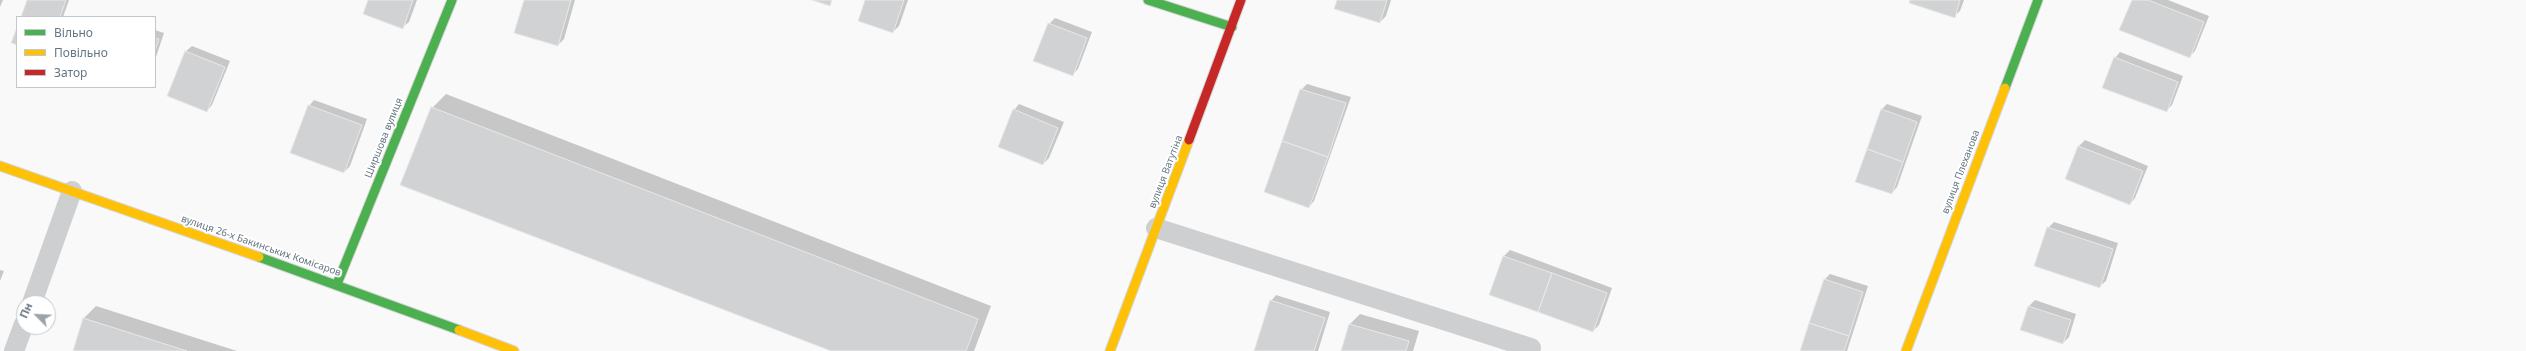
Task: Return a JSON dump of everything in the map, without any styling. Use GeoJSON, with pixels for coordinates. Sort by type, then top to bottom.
{"type":"FeatureCollection","features":[{"type":"Feature","properties":{"kind":"street","name":"Ширшова вулиця"},"geometry":{"type":"LineString","coordinates":[[337,284],[452,0]]}},
{"type":"Feature","properties":{"kind":"street"},"geometry":{"type":"LineString","coordinates":[[1148,0],[1232,27]]}},
{"type":"Feature","properties":{"kind":"street","name":"вулиця Ватутіна"},"geometry":{"type":"LineString","coordinates":[[1110,351],[1241,0]]}},
{"type":"Feature","properties":{"kind":"street","name":"вулиця Плеханова"},"geometry":{"type":"LineString","coordinates":[[1906,351],[2038,0]]}},
{"type":"Feature","properties":{"kind":"street","name":"вулиця 26-х Бакинських Комісаров"},"geometry":{"type":"LineString","coordinates":[[0,166],[337,284],[514,351]]}},
{"type":"Feature","properties":{"kind":"lane"},"geometry":{"type":"LineString","coordinates":[[35,295],[72,191]]}},
{"type":"Feature","properties":{"kind":"lane"},"geometry":{"type":"LineString","coordinates":[[1156,228],[1531,348]]}},
{"type":"Feature","properties":{"kind":"lane"},"geometry":{"type":"LineString","coordinates":[[14,351],[20,335]]}},
{"type":"Feature","properties":{"kind":"building"},"geometry":{"type":"Polygon","coordinates":[[[27,0],[66,0],[60,16],[21,16],[27,0]]]}},
{"type":"Feature","properties":{"kind":"building"},"geometry":{"type":"Polygon","coordinates":[[[368,0],[413,0],[403,29],[363,14],[368,0]]]}},
{"type":"Feature","properties":{"kind":"building"},"geometry":{"type":"Polygon","coordinates":[[[524,0],[571,0],[558,46],[514,33],[524,0]]]}},
{"type":"Feature","properties":{"kind":"building"},"geometry":{"type":"Polygon","coordinates":[[[812,0],[832,0],[830,6],[812,0]]]}},
{"type":"Feature","properties":{"kind":"building"},"geometry":{"type":"Polygon","coordinates":[[[865,0],[904,0],[893,33],[858,21],[865,0]]]}},
{"type":"Feature","properties":{"kind":"building"},"geometry":{"type":"Polygon","coordinates":[[[1337,0],[1387,0],[1380,23],[1334,9],[1337,0]]]}},
{"type":"Feature","properties":{"kind":"building"},"geometry":{"type":"Polygon","coordinates":[[[1910,0],[1960,0],[1955,18],[1909,3],[1910,0]]]}},
{"type":"Feature","properties":{"kind":"building"},"geometry":{"type":"Polygon","coordinates":[[[2132,0],[2148,0],[2204,22],[2190,58],[2119,30],[2132,0]]]}},
{"type":"Feature","properties":{"kind":"building"},"geometry":{"type":"Polygon","coordinates":[[[1048,23],[1087,38],[1073,76],[1033,61],[1048,23]]]}},
{"type":"Feature","properties":{"kind":"building"},"geometry":{"type":"Polygon","coordinates":[[[16,30],[16,45],[11,43],[16,30]]]}},
{"type":"Feature","properties":{"kind":"building"},"geometry":{"type":"Polygon","coordinates":[[[156,38],[159,39],[156,48],[156,38]]]}},
{"type":"Feature","properties":{"kind":"building"},"geometry":{"type":"Polygon","coordinates":[[[185,51],[225,67],[207,112],[167,96],[185,51]]]}},
{"type":"Feature","properties":{"kind":"building"},"geometry":{"type":"Polygon","coordinates":[[[2114,57],[2178,82],[2167,112],[2102,88],[2114,57]]]}},
{"type":"Feature","properties":{"kind":"building"},"geometry":{"type":"Polygon","coordinates":[[[1300,89],[1346,103],[1328,157],[1282,141],[1300,89]]]}},
{"type":"Feature","properties":{"kind":"building"},"geometry":{"type":"Polygon","coordinates":[[[308,105],[362,125],[344,173],[290,153],[308,105]]]}},
{"type":"Feature","properties":{"kind":"building"},"geometry":{"type":"Polygon","coordinates":[[[431,107],[978,319],[966,351],[831,351],[400,185],[431,107]]]}},
{"type":"Feature","properties":{"kind":"building"},"geometry":{"type":"Polygon","coordinates":[[[1013,109],[1058,128],[1043,165],[998,147],[1013,109]]]}},
{"type":"Feature","properties":{"kind":"building"},"geometry":{"type":"Polygon","coordinates":[[[1881,109],[1917,122],[1903,162],[1867,149],[1881,109]]]}},
{"type":"Feature","properties":{"kind":"building"},"geometry":{"type":"Polygon","coordinates":[[[1282,141],[1328,157],[1309,208],[1264,192],[1282,141]]]}},
{"type":"Feature","properties":{"kind":"building"},"geometry":{"type":"Polygon","coordinates":[[[2078,146],[2143,171],[2130,205],[2065,179],[2078,146]]]}},
{"type":"Feature","properties":{"kind":"building"},"geometry":{"type":"Polygon","coordinates":[[[1867,149],[1903,162],[1892,194],[1855,182],[1867,149]]]}},
{"type":"Feature","properties":{"kind":"building"},"geometry":{"type":"Polygon","coordinates":[[[2047,227],[2113,249],[2100,288],[2034,266],[2047,227]]]}},
{"type":"Feature","properties":{"kind":"building"},"geometry":{"type":"Polygon","coordinates":[[[1503,256],[1552,273],[1538,312],[1489,295],[1503,256]]]}},
{"type":"Feature","properties":{"kind":"building"},"geometry":{"type":"Polygon","coordinates":[[[1552,273],[1607,293],[1593,332],[1538,312],[1552,273]]]}},
{"type":"Feature","properties":{"kind":"building"},"geometry":{"type":"Polygon","coordinates":[[[1824,279],[1863,292],[1849,336],[1809,323],[1824,279]]]}},
{"type":"Feature","properties":{"kind":"building"},"geometry":{"type":"Polygon","coordinates":[[[1270,300],[1325,318],[1314,351],[1254,351],[1270,300]]]}},
{"type":"Feature","properties":{"kind":"building"},"geometry":{"type":"Polygon","coordinates":[[[2028,306],[2071,320],[2063,344],[2020,330],[2028,306]]]}},
{"type":"Feature","properties":{"kind":"building"},"geometry":{"type":"Polygon","coordinates":[[[83,318],[187,351],[73,351],[83,318]]]}},
{"type":"Feature","properties":{"kind":"building"},"geometry":{"type":"Polygon","coordinates":[[[1809,323],[1849,336],[1844,351],[1800,351],[1809,323]]]}},
{"type":"Feature","properties":{"kind":"building"},"geometry":{"type":"Polygon","coordinates":[[[1349,324],[1409,341],[1406,351],[1341,351],[1349,324]]]}},
{"type":"Feature","properties":{"kind":"traffic: fast"},"geometry":{"type":"LineString","coordinates":[[337,284],[452,0]]}},
{"type":"Feature","properties":{"kind":"traffic: fast"},"geometry":{"type":"LineString","coordinates":[[1148,0],[1232,27]]}},
{"type":"Feature","properties":{"kind":"traffic: fast"},"geometry":{"type":"LineString","coordinates":[[2005,88],[2038,0]]}},
{"type":"Feature","properties":{"kind":"traffic: fast"},"geometry":{"type":"LineString","coordinates":[[259,257],[459,330]]}},
{"type":"Feature","properties":{"kind":"traffic: slow"},"geometry":{"type":"LineString","coordinates":[[1906,351],[2005,88]]}},
{"type":"Feature","properties":{"kind":"traffic: slow"},"geometry":{"type":"LineString","coordinates":[[1110,351],[1189,140]]}},
{"type":"Feature","properties":{"kind":"traffic: slow"},"geometry":{"type":"LineString","coordinates":[[0,166],[259,257]]}},
{"type":"Feature","properties":{"kind":"traffic: slow"},"geometry":{"type":"LineString","coordinates":[[459,330],[514,351]]}},
{"type":"Feature","properties":{"kind":"traffic: jam"},"geometry":{"type":"LineString","coordinates":[[1189,140],[1241,0]]}}]}
